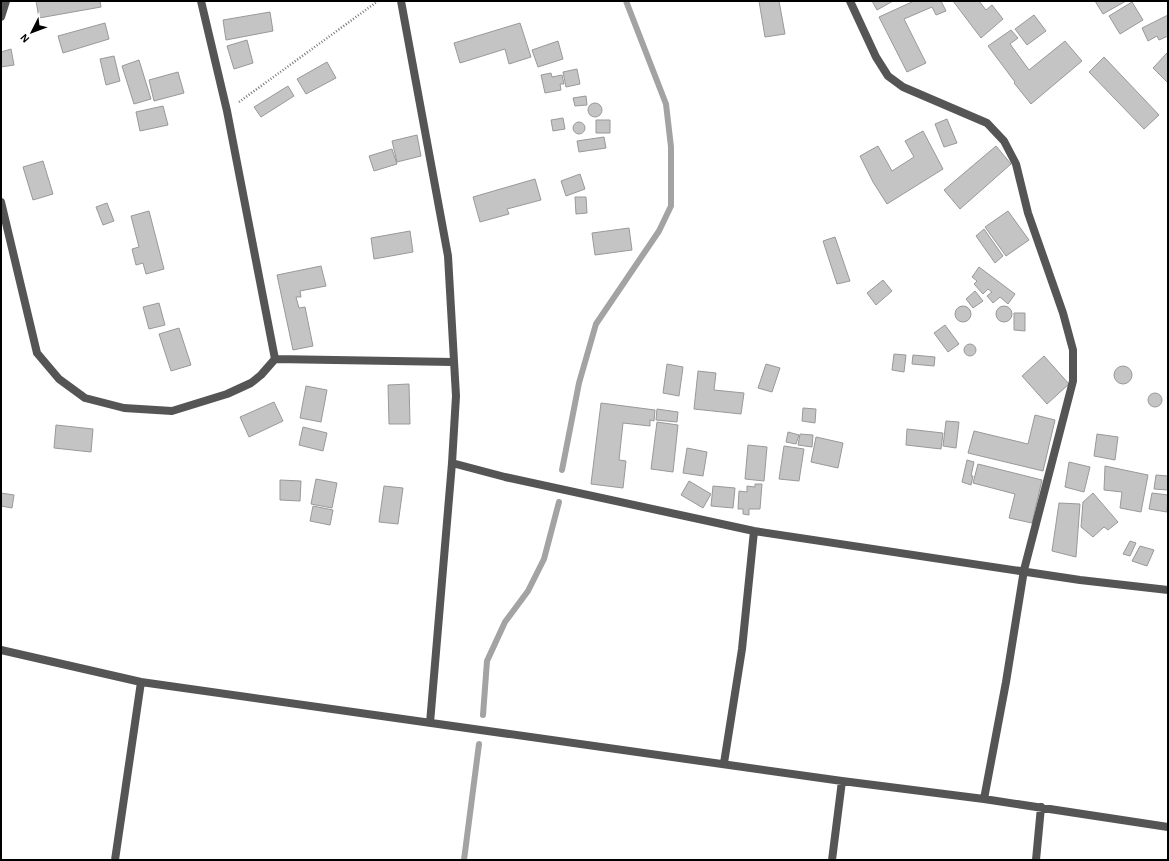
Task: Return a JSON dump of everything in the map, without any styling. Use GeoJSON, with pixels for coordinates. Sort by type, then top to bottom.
{"type":"FeatureCollection","features":[{"type":"Feature","properties":{"kind":"street"},"geometry":{"type":"LineString","coordinates":[[1,17],[6,1]]}},
{"type":"Feature","properties":{"kind":"street"},"geometry":{"type":"LineString","coordinates":[[201,1],[227,111],[275,359]]}},
{"type":"Feature","properties":{"kind":"street"},"geometry":{"type":"LineString","coordinates":[[401,1],[448,256],[456,396],[452,463],[430,723]]}},
{"type":"Feature","properties":{"kind":"street"},"geometry":{"type":"LineString","coordinates":[[850,1],[876,57],[888,76],[903,87],[987,123],[1004,141],[1016,164],[1028,213],[1063,313],[1073,350],[1073,381],[1024,570],[1006,682],[984,799]]}},
{"type":"Feature","properties":{"kind":"street"},"geometry":{"type":"LineString","coordinates":[[1,202],[37,352],[59,379],[85,398],[124,408],[172,411],[227,394],[250,383],[275,359],[453,362]]}},
{"type":"Feature","properties":{"kind":"street"},"geometry":{"type":"LineString","coordinates":[[452,463],[504,477],[754,531],[1024,570],[1080,580],[1168,590]]}},
{"type":"Feature","properties":{"kind":"street"},"geometry":{"type":"LineString","coordinates":[[724,764],[742,649],[754,531]]}},
{"type":"Feature","properties":{"kind":"street"},"geometry":{"type":"LineString","coordinates":[[1,650],[141,682],[842,781],[984,799],[1168,827]]}},
{"type":"Feature","properties":{"kind":"street"},"geometry":{"type":"LineString","coordinates":[[115,860],[141,682]]}},
{"type":"Feature","properties":{"kind":"street"},"geometry":{"type":"LineString","coordinates":[[832,860],[842,781]]}},
{"type":"Feature","properties":{"kind":"street"},"geometry":{"type":"LineString","coordinates":[[1036,860],[1040,807]]}},
{"type":"Feature","properties":{"kind":"path"},"geometry":{"type":"LineString","coordinates":[[227,111],[378,1]]}},
{"type":"Feature","properties":{"kind":"building"},"geometry":{"type":"Polygon","coordinates":[[[36,1],[100,1],[101,7],[39,18],[36,1]]]}},
{"type":"Feature","properties":{"kind":"building"},"geometry":{"type":"Polygon","coordinates":[[[759,1],[779,1],[785,34],[765,37],[759,1]]]}},
{"type":"Feature","properties":{"kind":"building"},"geometry":{"type":"Polygon","coordinates":[[[872,1],[893,1],[877,10],[872,1]]]}},
{"type":"Feature","properties":{"kind":"building"},"geometry":{"type":"Polygon","coordinates":[[[914,1],[941,1],[946,11],[936,15],[932,7],[904,19],[926,63],[907,72],[879,17],[914,1]]]}},
{"type":"Feature","properties":{"kind":"building"},"geometry":{"type":"Polygon","coordinates":[[[953,1],[979,1],[986,10],[992,5],[1003,19],[981,38],[953,1]]]}},
{"type":"Feature","properties":{"kind":"building"},"geometry":{"type":"Polygon","coordinates":[[[1095,1],[1126,1],[1103,14],[1095,1]]]}},
{"type":"Feature","properties":{"kind":"building"},"geometry":{"type":"Polygon","coordinates":[[[1132,2],[1143,20],[1120,34],[1109,16],[1132,2]]]}},
{"type":"Feature","properties":{"kind":"building"},"geometry":{"type":"Polygon","coordinates":[[[270,12],[273,31],[226,40],[223,20],[270,12]]]}},
{"type":"Feature","properties":{"kind":"building"},"geometry":{"type":"Polygon","coordinates":[[[1034,15],[1046,31],[1027,45],[1015,29],[1034,15]]]}},
{"type":"Feature","properties":{"kind":"building"},"geometry":{"type":"Polygon","coordinates":[[[1168,15],[1168,36],[1159,40],[1157,36],[1148,41],[1142,28],[1168,15]]]}},
{"type":"Feature","properties":{"kind":"building"},"geometry":{"type":"Polygon","coordinates":[[[105,23],[109,39],[63,53],[58,36],[105,23]]]}},
{"type":"Feature","properties":{"kind":"building"},"geometry":{"type":"Polygon","coordinates":[[[520,23],[531,57],[509,64],[505,49],[460,63],[454,43],[520,23]]]}},
{"type":"Feature","properties":{"kind":"building"},"geometry":{"type":"Polygon","coordinates":[[[1011,30],[1018,38],[1010,44],[1029,70],[1065,41],[1082,61],[1031,104],[988,46],[1011,30]]]}},
{"type":"Feature","properties":{"kind":"building"},"geometry":{"type":"Polygon","coordinates":[[[247,40],[253,63],[234,69],[227,46],[247,40]]]}},
{"type":"Feature","properties":{"kind":"building"},"geometry":{"type":"Polygon","coordinates":[[[558,41],[563,59],[538,67],[532,50],[558,41]]]}},
{"type":"Feature","properties":{"kind":"building"},"geometry":{"type":"Polygon","coordinates":[[[11,49],[14,65],[1,67],[1,52],[11,49]]]}},
{"type":"Feature","properties":{"kind":"building"},"geometry":{"type":"Polygon","coordinates":[[[1167,53],[1168,54],[1168,83],[1153,68],[1167,53]]]}},
{"type":"Feature","properties":{"kind":"building"},"geometry":{"type":"Polygon","coordinates":[[[114,56],[120,81],[106,85],[100,59],[114,56]]]}},
{"type":"Feature","properties":{"kind":"building"},"geometry":{"type":"Polygon","coordinates":[[[1104,57],[1159,115],[1144,129],[1089,72],[1104,57]]]}},
{"type":"Feature","properties":{"kind":"building"},"geometry":{"type":"Polygon","coordinates":[[[139,60],[151,99],[134,104],[122,66],[139,60]]]}},
{"type":"Feature","properties":{"kind":"building"},"geometry":{"type":"Polygon","coordinates":[[[327,62],[336,78],[306,94],[297,79],[327,62]]]}},
{"type":"Feature","properties":{"kind":"building"},"geometry":{"type":"Polygon","coordinates":[[[577,69],[580,84],[566,87],[563,72],[577,69]]]}},
{"type":"Feature","properties":{"kind":"building"},"geometry":{"type":"Polygon","coordinates":[[[178,72],[184,93],[154,101],[149,80],[178,72]]]}},
{"type":"Feature","properties":{"kind":"building"},"geometry":{"type":"Polygon","coordinates":[[[551,73],[552,77],[562,75],[564,84],[560,84],[561,90],[545,93],[541,75],[551,73]]]}},
{"type":"Feature","properties":{"kind":"building"},"geometry":{"type":"Polygon","coordinates":[[[288,86],[294,96],[261,117],[254,107],[288,86]]]}},
{"type":"Feature","properties":{"kind":"building"},"geometry":{"type":"Polygon","coordinates":[[[586,96],[587,105],[575,106],[573,98],[586,96]]]}},
{"type":"Feature","properties":{"kind":"building"},"geometry":{"type":"Polygon","coordinates":[[[592,103],[598,103],[602,107],[602,113],[598,117],[592,117],[588,113],[588,107],[592,103]]]}},
{"type":"Feature","properties":{"kind":"building"},"geometry":{"type":"Polygon","coordinates":[[[163,106],[168,125],[140,131],[136,112],[163,106]]]}},
{"type":"Feature","properties":{"kind":"building"},"geometry":{"type":"Polygon","coordinates":[[[563,118],[565,129],[553,131],[551,120],[563,118]]]}},
{"type":"Feature","properties":{"kind":"building"},"geometry":{"type":"Polygon","coordinates":[[[947,119],[957,143],[944,147],[935,124],[947,119]]]}},
{"type":"Feature","properties":{"kind":"building"},"geometry":{"type":"Polygon","coordinates":[[[596,120],[610,120],[610,133],[596,133],[596,120]]]}},
{"type":"Feature","properties":{"kind":"building"},"geometry":{"type":"Polygon","coordinates":[[[577,122],[581,122],[585,128],[581,134],[577,134],[573,130],[573,126],[577,122]]]}},
{"type":"Feature","properties":{"kind":"building"},"geometry":{"type":"Polygon","coordinates":[[[923,131],[943,169],[887,204],[873,182],[860,156],[878,146],[892,171],[914,157],[905,141],[923,131]]]}},
{"type":"Feature","properties":{"kind":"building"},"geometry":{"type":"Polygon","coordinates":[[[417,135],[421,156],[397,162],[392,141],[417,135]]]}},
{"type":"Feature","properties":{"kind":"building"},"geometry":{"type":"Polygon","coordinates":[[[604,137],[606,148],[579,152],[577,141],[604,137]]]}},
{"type":"Feature","properties":{"kind":"building"},"geometry":{"type":"Polygon","coordinates":[[[996,146],[1011,164],[960,209],[944,190],[996,146]]]}},
{"type":"Feature","properties":{"kind":"building"},"geometry":{"type":"Polygon","coordinates":[[[392,149],[397,164],[374,171],[369,156],[392,149]]]}},
{"type":"Feature","properties":{"kind":"building"},"geometry":{"type":"Polygon","coordinates":[[[43,161],[53,194],[33,200],[23,167],[43,161]]]}},
{"type":"Feature","properties":{"kind":"building"},"geometry":{"type":"Polygon","coordinates":[[[580,174],[585,189],[566,196],[561,181],[580,174]]]}},
{"type":"Feature","properties":{"kind":"building"},"geometry":{"type":"Polygon","coordinates":[[[535,179],[541,200],[507,209],[509,214],[480,222],[473,197],[535,179]]]}},
{"type":"Feature","properties":{"kind":"building"},"geometry":{"type":"Polygon","coordinates":[[[575,197],[586,197],[587,213],[576,214],[575,197]]]}},
{"type":"Feature","properties":{"kind":"building"},"geometry":{"type":"Polygon","coordinates":[[[107,203],[114,221],[103,225],[96,207],[107,203]]]}},
{"type":"Feature","properties":{"kind":"building"},"geometry":{"type":"Polygon","coordinates":[[[149,211],[164,269],[146,274],[143,263],[136,265],[132,249],[139,247],[131,216],[149,211]]]}},
{"type":"Feature","properties":{"kind":"building"},"geometry":{"type":"Polygon","coordinates":[[[1008,211],[1029,240],[1006,256],[985,227],[1008,211]]]}},
{"type":"Feature","properties":{"kind":"building"},"geometry":{"type":"Polygon","coordinates":[[[629,228],[632,250],[595,255],[592,233],[629,228]]]}},
{"type":"Feature","properties":{"kind":"building"},"geometry":{"type":"Polygon","coordinates":[[[984,229],[1003,256],[995,263],[976,236],[984,229]]]}},
{"type":"Feature","properties":{"kind":"building"},"geometry":{"type":"Polygon","coordinates":[[[410,231],[413,252],[374,259],[371,238],[410,231]]]}},
{"type":"Feature","properties":{"kind":"building"},"geometry":{"type":"Polygon","coordinates":[[[835,237],[850,281],[837,284],[823,241],[835,237]]]}},
{"type":"Feature","properties":{"kind":"building"},"geometry":{"type":"Polygon","coordinates":[[[321,266],[326,286],[300,291],[301,297],[296,297],[299,308],[305,307],[313,346],[293,350],[277,275],[321,266]]]}},
{"type":"Feature","properties":{"kind":"building"},"geometry":{"type":"Polygon","coordinates":[[[979,267],[1015,294],[1008,304],[1000,297],[993,303],[987,296],[992,292],[988,289],[983,294],[974,284],[977,281],[972,277],[979,267]]]}},
{"type":"Feature","properties":{"kind":"building"},"geometry":{"type":"Polygon","coordinates":[[[883,280],[892,291],[876,305],[867,293],[883,280]]]}},
{"type":"Feature","properties":{"kind":"building"},"geometry":{"type":"Polygon","coordinates":[[[975,291],[983,301],[973,308],[966,299],[975,291]]]}},
{"type":"Feature","properties":{"kind":"building"},"geometry":{"type":"Polygon","coordinates":[[[159,303],[165,325],[149,329],[143,307],[159,303]]]}},
{"type":"Feature","properties":{"kind":"building"},"geometry":{"type":"Polygon","coordinates":[[[960,306],[966,306],[971,311],[969,320],[966,322],[960,322],[955,317],[955,311],[960,306]]]}},
{"type":"Feature","properties":{"kind":"building"},"geometry":{"type":"Polygon","coordinates":[[[1004,306],[1011,311],[1012,314],[1007,321],[1004,322],[997,317],[996,314],[1001,307],[1004,306]]]}},
{"type":"Feature","properties":{"kind":"building"},"geometry":{"type":"Polygon","coordinates":[[[1014,313],[1025,313],[1025,331],[1014,330],[1014,313]]]}},
{"type":"Feature","properties":{"kind":"building"},"geometry":{"type":"Polygon","coordinates":[[[945,325],[959,344],[948,352],[934,333],[945,325]]]}},
{"type":"Feature","properties":{"kind":"building"},"geometry":{"type":"Polygon","coordinates":[[[179,328],[191,365],[171,371],[159,334],[179,328]]]}},
{"type":"Feature","properties":{"kind":"building"},"geometry":{"type":"Polygon","coordinates":[[[968,344],[972,344],[976,350],[972,356],[968,356],[964,352],[964,348],[968,344]]]}},
{"type":"Feature","properties":{"kind":"building"},"geometry":{"type":"Polygon","coordinates":[[[894,354],[906,355],[904,372],[892,370],[894,354]]]}},
{"type":"Feature","properties":{"kind":"building"},"geometry":{"type":"Polygon","coordinates":[[[913,355],[935,357],[934,366],[912,364],[913,355]]]}},
{"type":"Feature","properties":{"kind":"building"},"geometry":{"type":"Polygon","coordinates":[[[1044,356],[1069,384],[1047,404],[1022,376],[1044,356]]]}},
{"type":"Feature","properties":{"kind":"building"},"geometry":{"type":"Polygon","coordinates":[[[667,364],[683,367],[679,396],[663,393],[667,364]]]}},
{"type":"Feature","properties":{"kind":"building"},"geometry":{"type":"Polygon","coordinates":[[[766,364],[780,368],[772,392],[758,388],[766,364]]]}},
{"type":"Feature","properties":{"kind":"building"},"geometry":{"type":"Polygon","coordinates":[[[1119,366],[1127,366],[1132,371],[1130,382],[1127,384],[1119,384],[1114,379],[1114,371],[1119,366]]]}},
{"type":"Feature","properties":{"kind":"building"},"geometry":{"type":"Polygon","coordinates":[[[698,371],[716,373],[714,390],[744,393],[741,414],[694,409],[698,371]]]}},
{"type":"Feature","properties":{"kind":"building"},"geometry":{"type":"Polygon","coordinates":[[[409,384],[410,424],[389,424],[388,385],[409,384]]]}},
{"type":"Feature","properties":{"kind":"building"},"geometry":{"type":"Polygon","coordinates":[[[306,386],[327,390],[321,422],[300,418],[306,386]]]}},
{"type":"Feature","properties":{"kind":"building"},"geometry":{"type":"Polygon","coordinates":[[[1152,393],[1158,393],[1162,397],[1162,403],[1158,407],[1152,407],[1148,403],[1148,397],[1152,393]]]}},
{"type":"Feature","properties":{"kind":"building"},"geometry":{"type":"Polygon","coordinates":[[[274,402],[283,421],[249,437],[240,417],[274,402]]]}},
{"type":"Feature","properties":{"kind":"building"},"geometry":{"type":"Polygon","coordinates":[[[601,403],[655,410],[654,421],[650,420],[650,426],[623,423],[619,460],[626,461],[623,488],[591,484],[601,403]]]}},
{"type":"Feature","properties":{"kind":"building"},"geometry":{"type":"Polygon","coordinates":[[[803,408],[816,409],[815,423],[802,421],[803,408]]]}},
{"type":"Feature","properties":{"kind":"building"},"geometry":{"type":"Polygon","coordinates":[[[657,409],[678,412],[677,422],[656,420],[657,409]]]}},
{"type":"Feature","properties":{"kind":"building"},"geometry":{"type":"Polygon","coordinates":[[[1035,415],[1055,420],[1043,471],[968,453],[974,431],[1028,444],[1035,415]]]}},
{"type":"Feature","properties":{"kind":"building"},"geometry":{"type":"Polygon","coordinates":[[[946,421],[959,422],[956,448],[943,446],[946,421]]]}},
{"type":"Feature","properties":{"kind":"building"},"geometry":{"type":"Polygon","coordinates":[[[657,422],[678,425],[673,472],[651,469],[657,422]]]}},
{"type":"Feature","properties":{"kind":"building"},"geometry":{"type":"Polygon","coordinates":[[[56,425],[93,429],[91,452],[54,448],[56,425]]]}},
{"type":"Feature","properties":{"kind":"building"},"geometry":{"type":"Polygon","coordinates":[[[303,427],[327,433],[323,451],[299,445],[303,427]]]}},
{"type":"Feature","properties":{"kind":"building"},"geometry":{"type":"Polygon","coordinates":[[[907,429],[943,433],[941,449],[906,445],[907,429]]]}},
{"type":"Feature","properties":{"kind":"building"},"geometry":{"type":"Polygon","coordinates":[[[788,432],[799,435],[796,444],[786,442],[788,432]]]}},
{"type":"Feature","properties":{"kind":"building"},"geometry":{"type":"Polygon","coordinates":[[[800,434],[813,435],[812,447],[798,445],[800,434]]]}},
{"type":"Feature","properties":{"kind":"building"},"geometry":{"type":"Polygon","coordinates":[[[1097,434],[1118,437],[1115,460],[1094,456],[1097,434]]]}},
{"type":"Feature","properties":{"kind":"building"},"geometry":{"type":"Polygon","coordinates":[[[816,437],[843,443],[838,468],[811,462],[816,437]]]}},
{"type":"Feature","properties":{"kind":"building"},"geometry":{"type":"Polygon","coordinates":[[[748,445],[767,447],[764,481],[745,479],[748,445]]]}},
{"type":"Feature","properties":{"kind":"building"},"geometry":{"type":"Polygon","coordinates":[[[784,446],[804,449],[799,481],[779,479],[784,446]]]}},
{"type":"Feature","properties":{"kind":"building"},"geometry":{"type":"Polygon","coordinates":[[[687,448],[707,452],[703,476],[683,473],[687,448]]]}},
{"type":"Feature","properties":{"kind":"building"},"geometry":{"type":"Polygon","coordinates":[[[967,460],[974,462],[971,485],[962,482],[967,460]]]}},
{"type":"Feature","properties":{"kind":"building"},"geometry":{"type":"Polygon","coordinates":[[[1069,462],[1090,467],[1084,492],[1065,487],[1069,462]]]}},
{"type":"Feature","properties":{"kind":"building"},"geometry":{"type":"Polygon","coordinates":[[[978,464],[1042,480],[1032,523],[1009,518],[1015,494],[973,483],[978,464]]]}},
{"type":"Feature","properties":{"kind":"building"},"geometry":{"type":"Polygon","coordinates":[[[1105,466],[1148,475],[1141,512],[1120,508],[1122,492],[1104,490],[1105,466]]]}},
{"type":"Feature","properties":{"kind":"building"},"geometry":{"type":"Polygon","coordinates":[[[1156,475],[1168,476],[1168,490],[1154,489],[1156,475]]]}},
{"type":"Feature","properties":{"kind":"building"},"geometry":{"type":"Polygon","coordinates":[[[316,479],[337,483],[332,508],[311,504],[316,479]]]}},
{"type":"Feature","properties":{"kind":"building"},"geometry":{"type":"Polygon","coordinates":[[[280,480],[301,481],[300,501],[280,500],[280,480]]]}},
{"type":"Feature","properties":{"kind":"building"},"geometry":{"type":"Polygon","coordinates":[[[689,481],[711,494],[703,508],[681,495],[689,481]]]}},
{"type":"Feature","properties":{"kind":"building"},"geometry":{"type":"Polygon","coordinates":[[[755,484],[762,484],[760,509],[749,509],[749,515],[743,514],[743,509],[738,509],[739,491],[747,492],[747,486],[755,487],[755,484]]]}},
{"type":"Feature","properties":{"kind":"building"},"geometry":{"type":"Polygon","coordinates":[[[384,486],[403,488],[398,524],[379,522],[384,486]]]}},
{"type":"Feature","properties":{"kind":"building"},"geometry":{"type":"Polygon","coordinates":[[[713,486],[735,488],[733,508],[711,506],[713,486]]]}},
{"type":"Feature","properties":{"kind":"building"},"geometry":{"type":"Polygon","coordinates":[[[1,493],[14,495],[12,508],[1,506],[1,493]]]}},
{"type":"Feature","properties":{"kind":"building"},"geometry":{"type":"Polygon","coordinates":[[[1093,493],[1118,522],[1108,530],[1104,527],[1093,537],[1081,527],[1083,502],[1093,493]]]}},
{"type":"Feature","properties":{"kind":"building"},"geometry":{"type":"Polygon","coordinates":[[[1152,493],[1168,495],[1167,512],[1149,509],[1152,493]]]}},
{"type":"Feature","properties":{"kind":"building"},"geometry":{"type":"Polygon","coordinates":[[[1059,503],[1080,504],[1076,557],[1052,551],[1059,503]]]}},
{"type":"Feature","properties":{"kind":"building"},"geometry":{"type":"Polygon","coordinates":[[[313,506],[333,510],[330,525],[310,521],[313,506]]]}},
{"type":"Feature","properties":{"kind":"building"},"geometry":{"type":"Polygon","coordinates":[[[1130,541],[1136,543],[1130,556],[1123,554],[1130,541]]]}},
{"type":"Feature","properties":{"kind":"building"},"geometry":{"type":"Polygon","coordinates":[[[1140,546],[1154,550],[1147,566],[1132,561],[1140,546]]]}},
{"type":"Feature","properties":{"kind":"waterway"},"geometry":{"type":"LineString","coordinates":[[562,470],[579,383],[596,324],[659,231],[671,206],[671,147],[666,104],[626,1]]}},
{"type":"Feature","properties":{"kind":"waterway"},"geometry":{"type":"LineString","coordinates":[[483,715],[487,661],[505,622],[528,591],[544,559],[559,502]]}},
{"type":"Feature","properties":{"kind":"waterway"},"geometry":{"type":"LineString","coordinates":[[464,860],[479,744]]}}]}
